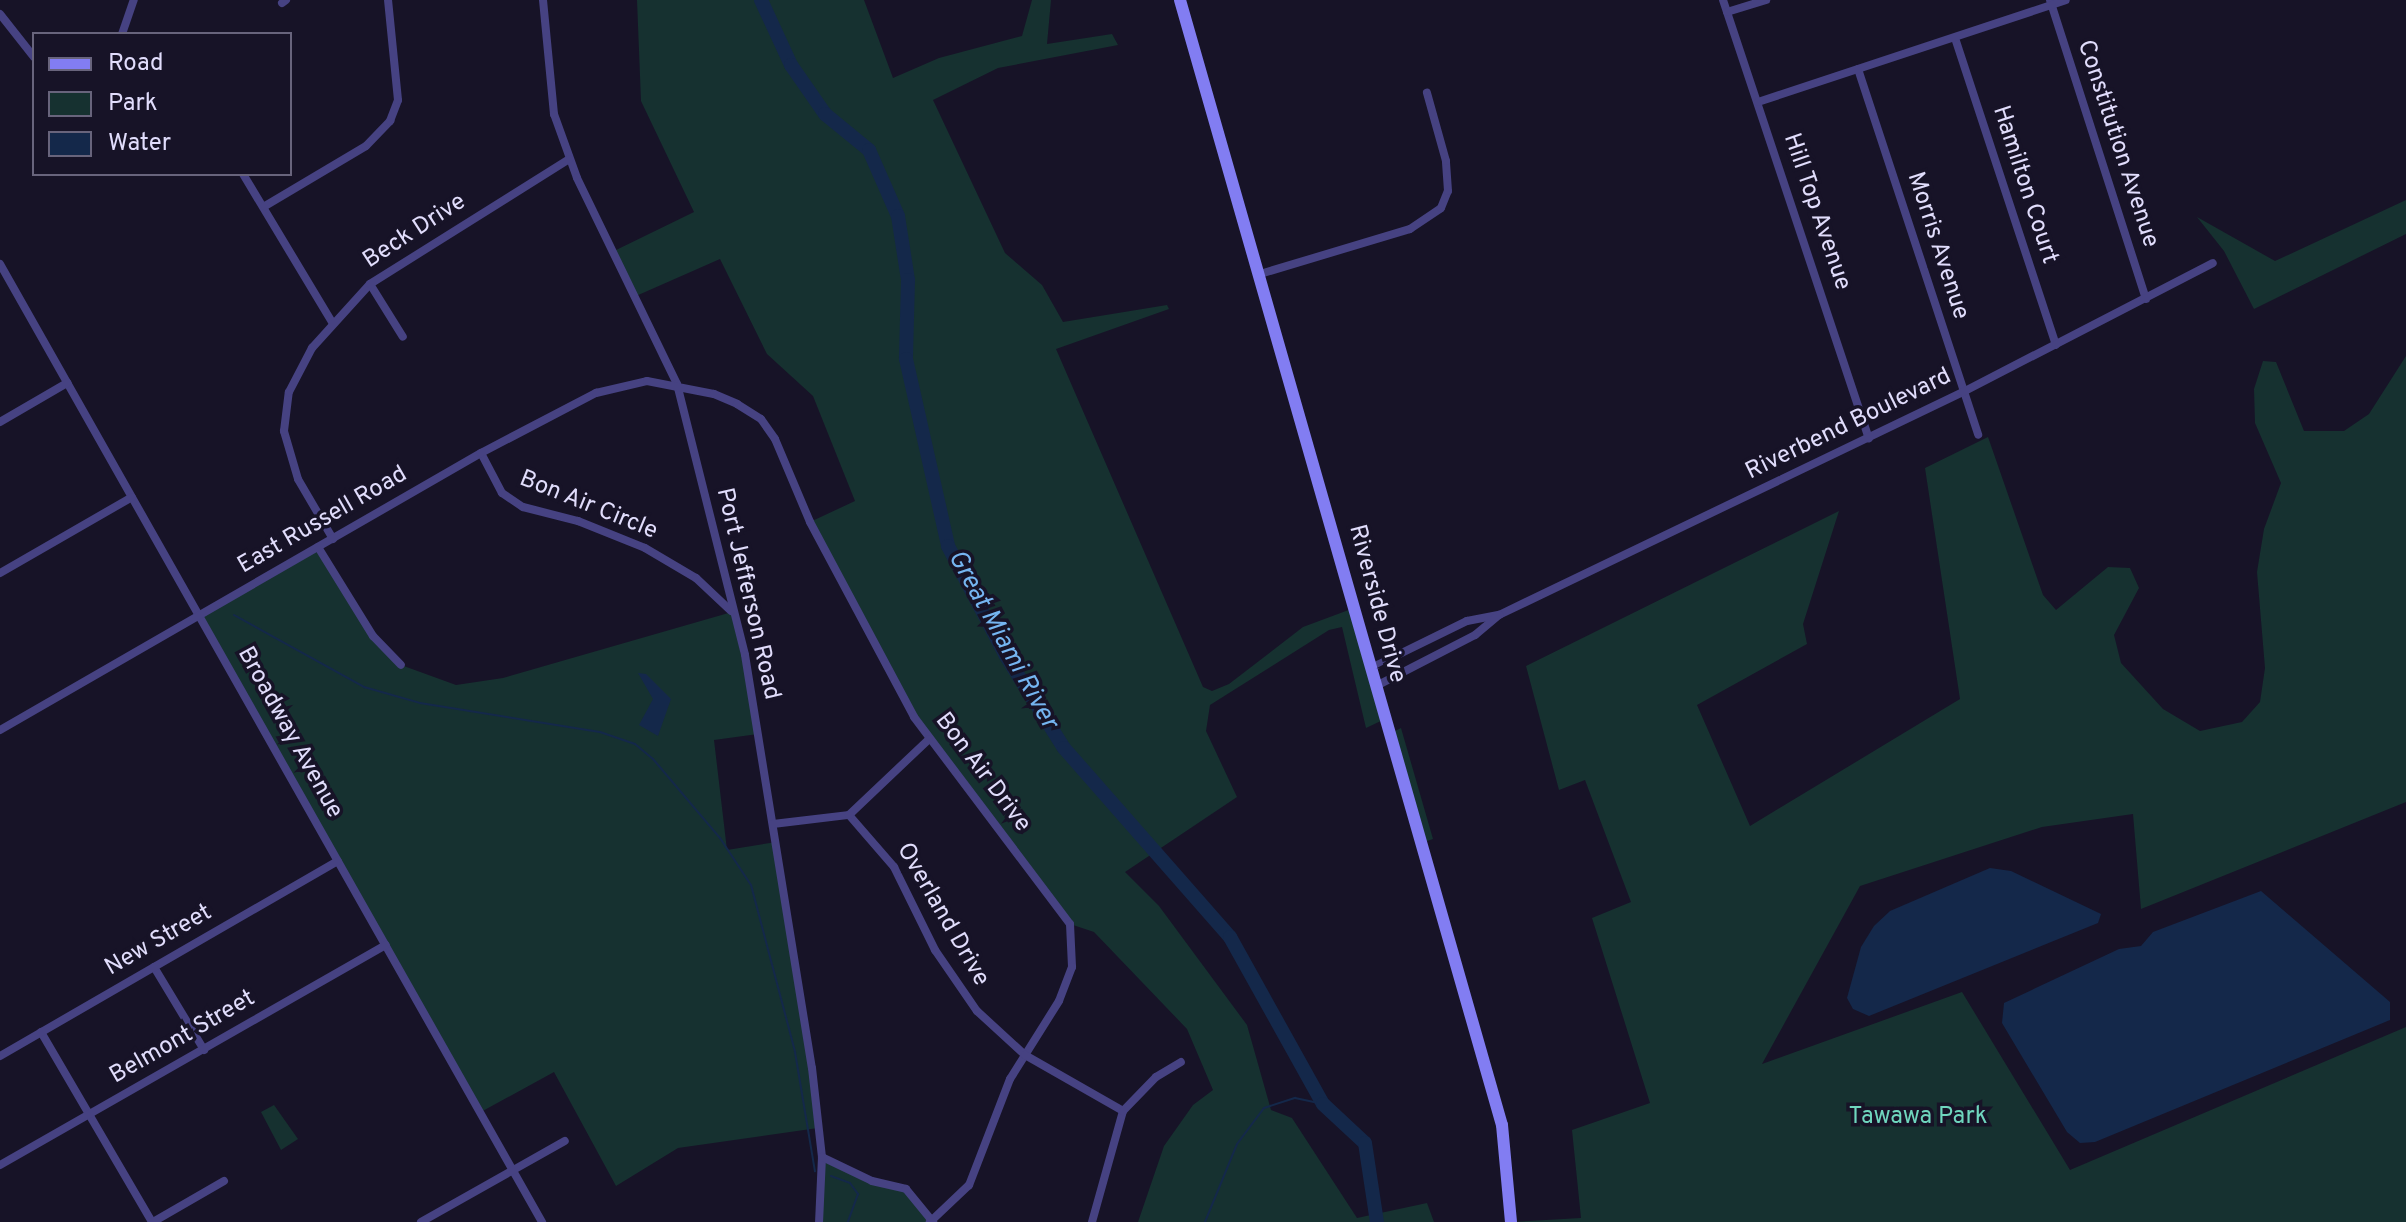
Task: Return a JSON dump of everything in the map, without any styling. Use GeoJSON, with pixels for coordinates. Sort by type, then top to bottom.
{"type":"FeatureCollection","features":[{"type":"Feature","properties":{"kind":"main road","name":"Riverside Drive"},"geometry":{"type":"LineString","coordinates":[[1180,0],[1502,1125],[1511,1222]]}},
{"type":"Feature","properties":{"kind":"street"},"geometry":{"type":"LineString","coordinates":[[123,32],[134,0]]}},
{"type":"Feature","properties":{"kind":"street"},"geometry":{"type":"LineString","coordinates":[[265,206],[366,146],[390,121],[398,100],[388,0]]}},
{"type":"Feature","properties":{"kind":"street","name":"Port Jefferson Road"},"geometry":{"type":"LineString","coordinates":[[543,0],[554,114],[569,159],[677,384],[745,655],[822,1157],[819,1222]]}},
{"type":"Feature","properties":{"kind":"street","name":"Hill Top Avenue"},"geometry":{"type":"LineString","coordinates":[[1723,0],[1869,438]]}},
{"type":"Feature","properties":{"kind":"street"},"geometry":{"type":"LineString","coordinates":[[1727,12],[1766,0]]}},
{"type":"Feature","properties":{"kind":"street"},"geometry":{"type":"LineString","coordinates":[[1758,102],[2066,0]]}},
{"type":"Feature","properties":{"kind":"street","name":"Constitution Avenue"},"geometry":{"type":"LineString","coordinates":[[2051,3],[2146,299]]}},
{"type":"Feature","properties":{"kind":"street"},"geometry":{"type":"LineString","coordinates":[[0,14],[32,54]]}},
{"type":"Feature","properties":{"kind":"street","name":"Hamilton Court"},"geometry":{"type":"LineString","coordinates":[[1955,38],[2056,345]]}},
{"type":"Feature","properties":{"kind":"street","name":"Morris Avenue"},"geometry":{"type":"LineString","coordinates":[[1858,69],[1978,435]]}},
{"type":"Feature","properties":{"kind":"street"},"geometry":{"type":"LineString","coordinates":[[1260,274],[1410,229],[1441,208],[1448,191],[1446,161],[1427,93]]}},
{"type":"Feature","properties":{"kind":"street","name":"Beck Drive"},"geometry":{"type":"LineString","coordinates":[[333,539],[298,479],[284,431],[289,392],[332,322],[370,284],[569,159]]}},
{"type":"Feature","properties":{"kind":"street"},"geometry":{"type":"LineString","coordinates":[[244,176],[332,322]]}},
{"type":"Feature","properties":{"kind":"street","name":"Riverbend Boulevard"},"geometry":{"type":"LineString","coordinates":[[1499,615],[1963,392],[2213,263]]}},
{"type":"Feature","properties":{"kind":"street","name":"Broadway Avenue"},"geometry":{"type":"LineString","coordinates":[[0,265],[542,1222]]}},
{"type":"Feature","properties":{"kind":"street"},"geometry":{"type":"LineString","coordinates":[[370,284],[403,337]]}},
{"type":"Feature","properties":{"kind":"street","name":"East Russell Road"},"geometry":{"type":"LineString","coordinates":[[0,730],[481,453],[596,393],[647,381],[677,384]]}},
{"type":"Feature","properties":{"kind":"street"},"geometry":{"type":"LineString","coordinates":[[0,422],[67,383]]}},
{"type":"Feature","properties":{"kind":"street","name":"Bon Air Drive"},"geometry":{"type":"LineString","coordinates":[[677,384],[737,404],[761,419],[775,439],[851,604],[929,739],[1070,924],[1072,967],[1059,1001],[1010,1079],[969,1185],[932,1222]]}},
{"type":"Feature","properties":{"kind":"street","name":"Bon Air Circle"},"geometry":{"type":"LineString","coordinates":[[481,453],[502,493],[523,507],[578,521],[645,548],[696,578],[732,612]]}},
{"type":"Feature","properties":{"kind":"street"},"geometry":{"type":"LineString","coordinates":[[0,573],[132,497]]}},
{"type":"Feature","properties":{"kind":"street"},"geometry":{"type":"LineString","coordinates":[[318,547],[373,636],[401,665]]}},
{"type":"Feature","properties":{"kind":"street"},"geometry":{"type":"LineString","coordinates":[[1371,668],[1467,621],[1499,615]]}},
{"type":"Feature","properties":{"kind":"street"},"geometry":{"type":"LineString","coordinates":[[1376,686],[1475,635],[1499,615]]}},
{"type":"Feature","properties":{"kind":"street"},"geometry":{"type":"LineString","coordinates":[[773,824],[849,815],[929,739]]}},
{"type":"Feature","properties":{"kind":"street","name":"Overland Drive"},"geometry":{"type":"LineString","coordinates":[[849,815],[894,867],[935,950],[977,1011],[1025,1055],[1123,1111]]}},
{"type":"Feature","properties":{"kind":"street","name":"New Street"},"geometry":{"type":"LineString","coordinates":[[0,1056],[338,861]]}},
{"type":"Feature","properties":{"kind":"street","name":"Belmont Street"},"geometry":{"type":"LineString","coordinates":[[0,1165],[386,945]]}},
{"type":"Feature","properties":{"kind":"street"},"geometry":{"type":"LineString","coordinates":[[154,967],[204,1050]]}},
{"type":"Feature","properties":{"kind":"street"},"geometry":{"type":"LineString","coordinates":[[41,1032],[153,1222],[224,1181]]}},
{"type":"Feature","properties":{"kind":"street"},"geometry":{"type":"LineString","coordinates":[[1092,1222],[1123,1111],[1156,1077],[1181,1062]]}},
{"type":"Feature","properties":{"kind":"street"},"geometry":{"type":"LineString","coordinates":[[421,1222],[565,1141]]}},
{"type":"Feature","properties":{"kind":"street"},"geometry":{"type":"LineString","coordinates":[[822,1157],[872,1181],[906,1189],[932,1222]]}},
{"type":"Feature","properties":{"kind":"green space"},"geometry":{"type":"Polygon","coordinates":[[[637,0],[864,0],[893,78],[939,58],[1022,36],[1032,0],[1051,0],[1047,44],[1112,34],[1118,45],[998,68],[933,100],[1005,253],[1042,285],[1063,322],[1167,305],[1169,309],[1056,349],[1203,687],[1212,691],[1229,684],[1303,627],[1354,608],[1385,719],[1366,728],[1342,627],[1329,630],[1210,705],[1206,731],[1237,797],[1125,872],[1159,906],[1247,1025],[1271,1110],[1292,1118],[1357,1218],[1427,1203],[1434,1222],[1138,1222],[1164,1146],[1193,1105],[1213,1090],[1187,1029],[1094,932],[1070,924],[914,717],[810,522],[855,501],[813,396],[767,354],[720,259],[636,296],[614,251],[694,212],[641,101],[637,0]]]}},
{"type":"Feature","properties":{"kind":"green space"},"geometry":{"type":"Polygon","coordinates":[[[2406,200],[2406,234],[2254,309],[2224,251],[2197,217],[2275,261],[2406,200]]]}},
{"type":"Feature","properties":{"kind":"green space","name":"Tawawa Park"},"geometry":{"type":"Polygon","coordinates":[[[2406,356],[2406,802],[2141,909],[2133,814],[2042,827],[1860,886],[1762,1064],[1962,992],[2070,1170],[2406,1027],[2406,1222],[1511,1222],[1581,1218],[1572,1130],[1650,1103],[1592,918],[1631,902],[1585,780],[1559,790],[1526,666],[1839,511],[1803,624],[1807,644],[1697,705],[1750,826],[1960,699],[1925,468],[1988,437],[2043,595],[2056,610],[2108,567],[2130,568],[2139,588],[2114,635],[2121,663],[2163,709],[2200,731],[2242,722],[2260,702],[2265,668],[2257,572],[2264,529],[2281,483],[2255,423],[2254,389],[2263,361],[2276,362],[2304,431],[2344,431],[2369,414],[2406,356]]]}},
{"type":"Feature","properties":{"kind":"green space"},"geometry":{"type":"Polygon","coordinates":[[[318,547],[373,636],[401,665],[456,685],[503,678],[732,612],[758,734],[714,740],[727,850],[776,842],[818,1128],[678,1148],[616,1186],[554,1072],[479,1113],[200,614],[318,547]]]}},
{"type":"Feature","properties":{"kind":"green space"},"geometry":{"type":"Polygon","coordinates":[[[1401,728],[1433,839],[1418,844],[1389,734],[1401,728]]]}},
{"type":"Feature","properties":{"kind":"green space"},"geometry":{"type":"Polygon","coordinates":[[[274,1105],[298,1139],[281,1150],[261,1112],[274,1105]]]}},
{"type":"Feature","properties":{"kind":"green space"},"geometry":{"type":"Polygon","coordinates":[[[822,1157],[872,1181],[906,1189],[930,1222],[819,1222],[822,1157]]]}},
{"type":"Feature","properties":{"kind":"water"},"geometry":{"type":"Polygon","coordinates":[[[638,673],[646,674],[671,699],[658,736],[639,725],[653,699],[638,673]]]}},
{"type":"Feature","properties":{"kind":"water"},"geometry":{"type":"Polygon","coordinates":[[[1990,868],[2011,871],[2101,914],[2098,923],[1869,1016],[1853,1009],[1847,998],[1861,947],[1874,926],[1890,911],[1990,868]]]}},
{"type":"Feature","properties":{"kind":"water"},"geometry":{"type":"Polygon","coordinates":[[[2261,891],[2390,1002],[2390,1020],[2095,1142],[2080,1143],[2067,1132],[2002,1023],[2004,1003],[2119,949],[2141,946],[2153,932],[2261,891]]]}},
{"type":"Feature","properties":{"kind":"waterway","name":"Great Miami River"},"geometry":{"type":"LineString","coordinates":[[761,0],[791,65],[825,114],[869,150],[898,216],[908,280],[906,359],[948,546],[1006,656],[1064,748],[1230,937],[1323,1104],[1365,1143],[1377,1222]]}},
{"type":"Feature","properties":{"kind":"waterway"},"geometry":{"type":"LineString","coordinates":[[234,615],[364,687],[420,703],[600,732],[635,744],[653,759],[720,838],[751,885],[795,1052],[815,1171]]}},
{"type":"Feature","properties":{"kind":"waterway"},"geometry":{"type":"LineString","coordinates":[[1205,1222],[1237,1144],[1264,1108],[1295,1098],[1323,1104]]}},
{"type":"Feature","properties":{"kind":"waterway"},"geometry":{"type":"LineString","coordinates":[[831,1176],[850,1183],[858,1194],[848,1222]]}}]}
